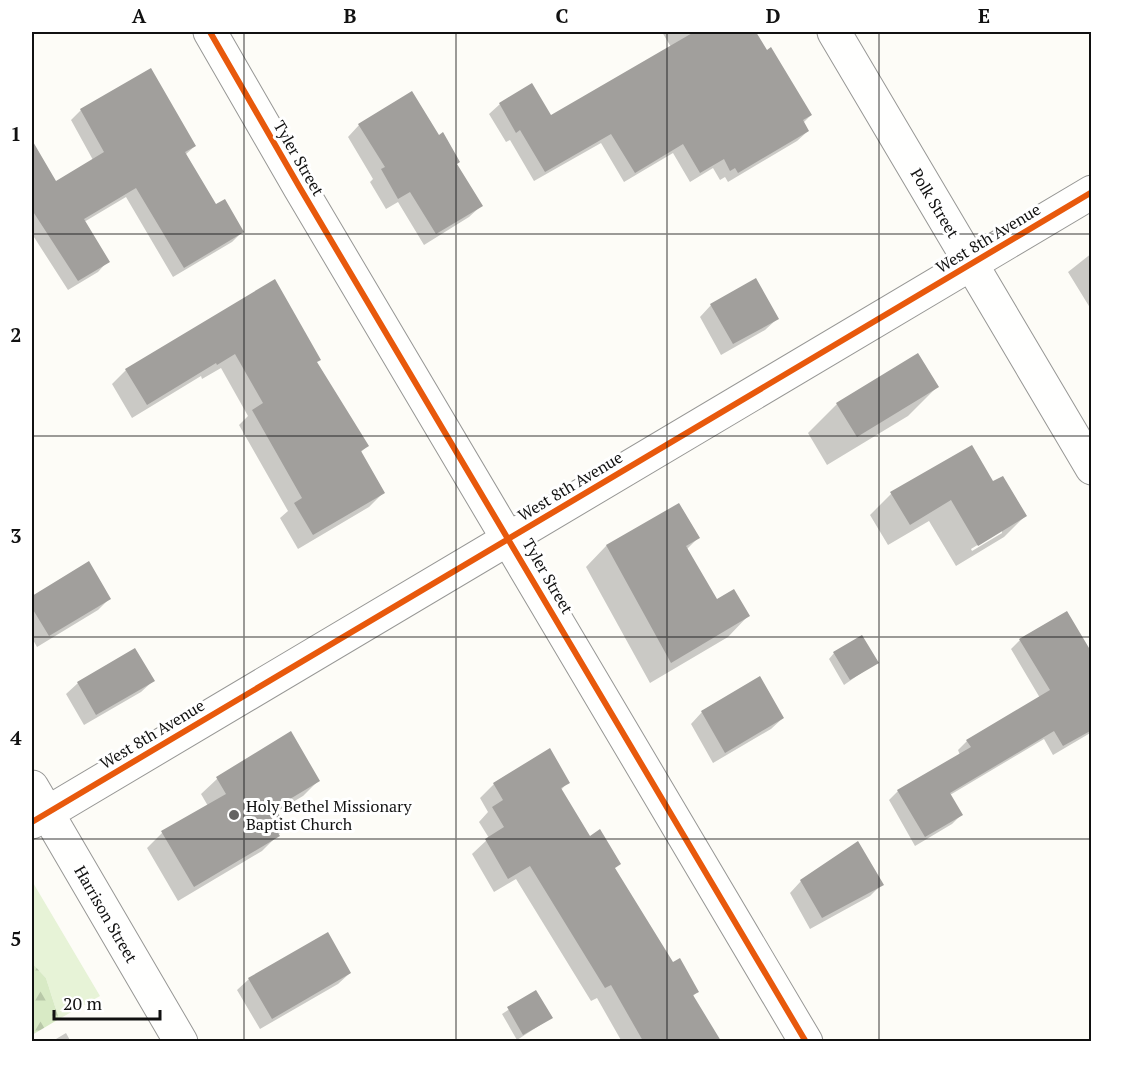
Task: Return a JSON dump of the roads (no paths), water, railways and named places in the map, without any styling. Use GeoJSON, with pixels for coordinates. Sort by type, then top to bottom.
{"type":"FeatureCollection","features":[{"type":"Feature","properties":{"kind":"street","name":"Tyler Street"},"geometry":{"type":"LineString","coordinates":[[210,32],[300,188],[806,1041]]}},
{"type":"Feature","properties":{"kind":"street","name":"Polk Street"},"geometry":{"type":"LineString","coordinates":[[834,32],[1092,468]]}},
{"type":"Feature","properties":{"kind":"street","name":"West 8th Avenue"},"geometry":{"type":"LineString","coordinates":[[36,807],[509,537],[1092,192]]}},
{"type":"Feature","properties":{"kind":"street","name":"Harrison Street"},"geometry":{"type":"LineString","coordinates":[[36,807],[181,1041]]}},
{"type":"Feature","properties":{"kind":"place","name":"Holy Bethel Missionary Baptist Church"},"geometry":{"type":"Point","coordinates":[234,815]}}]}
